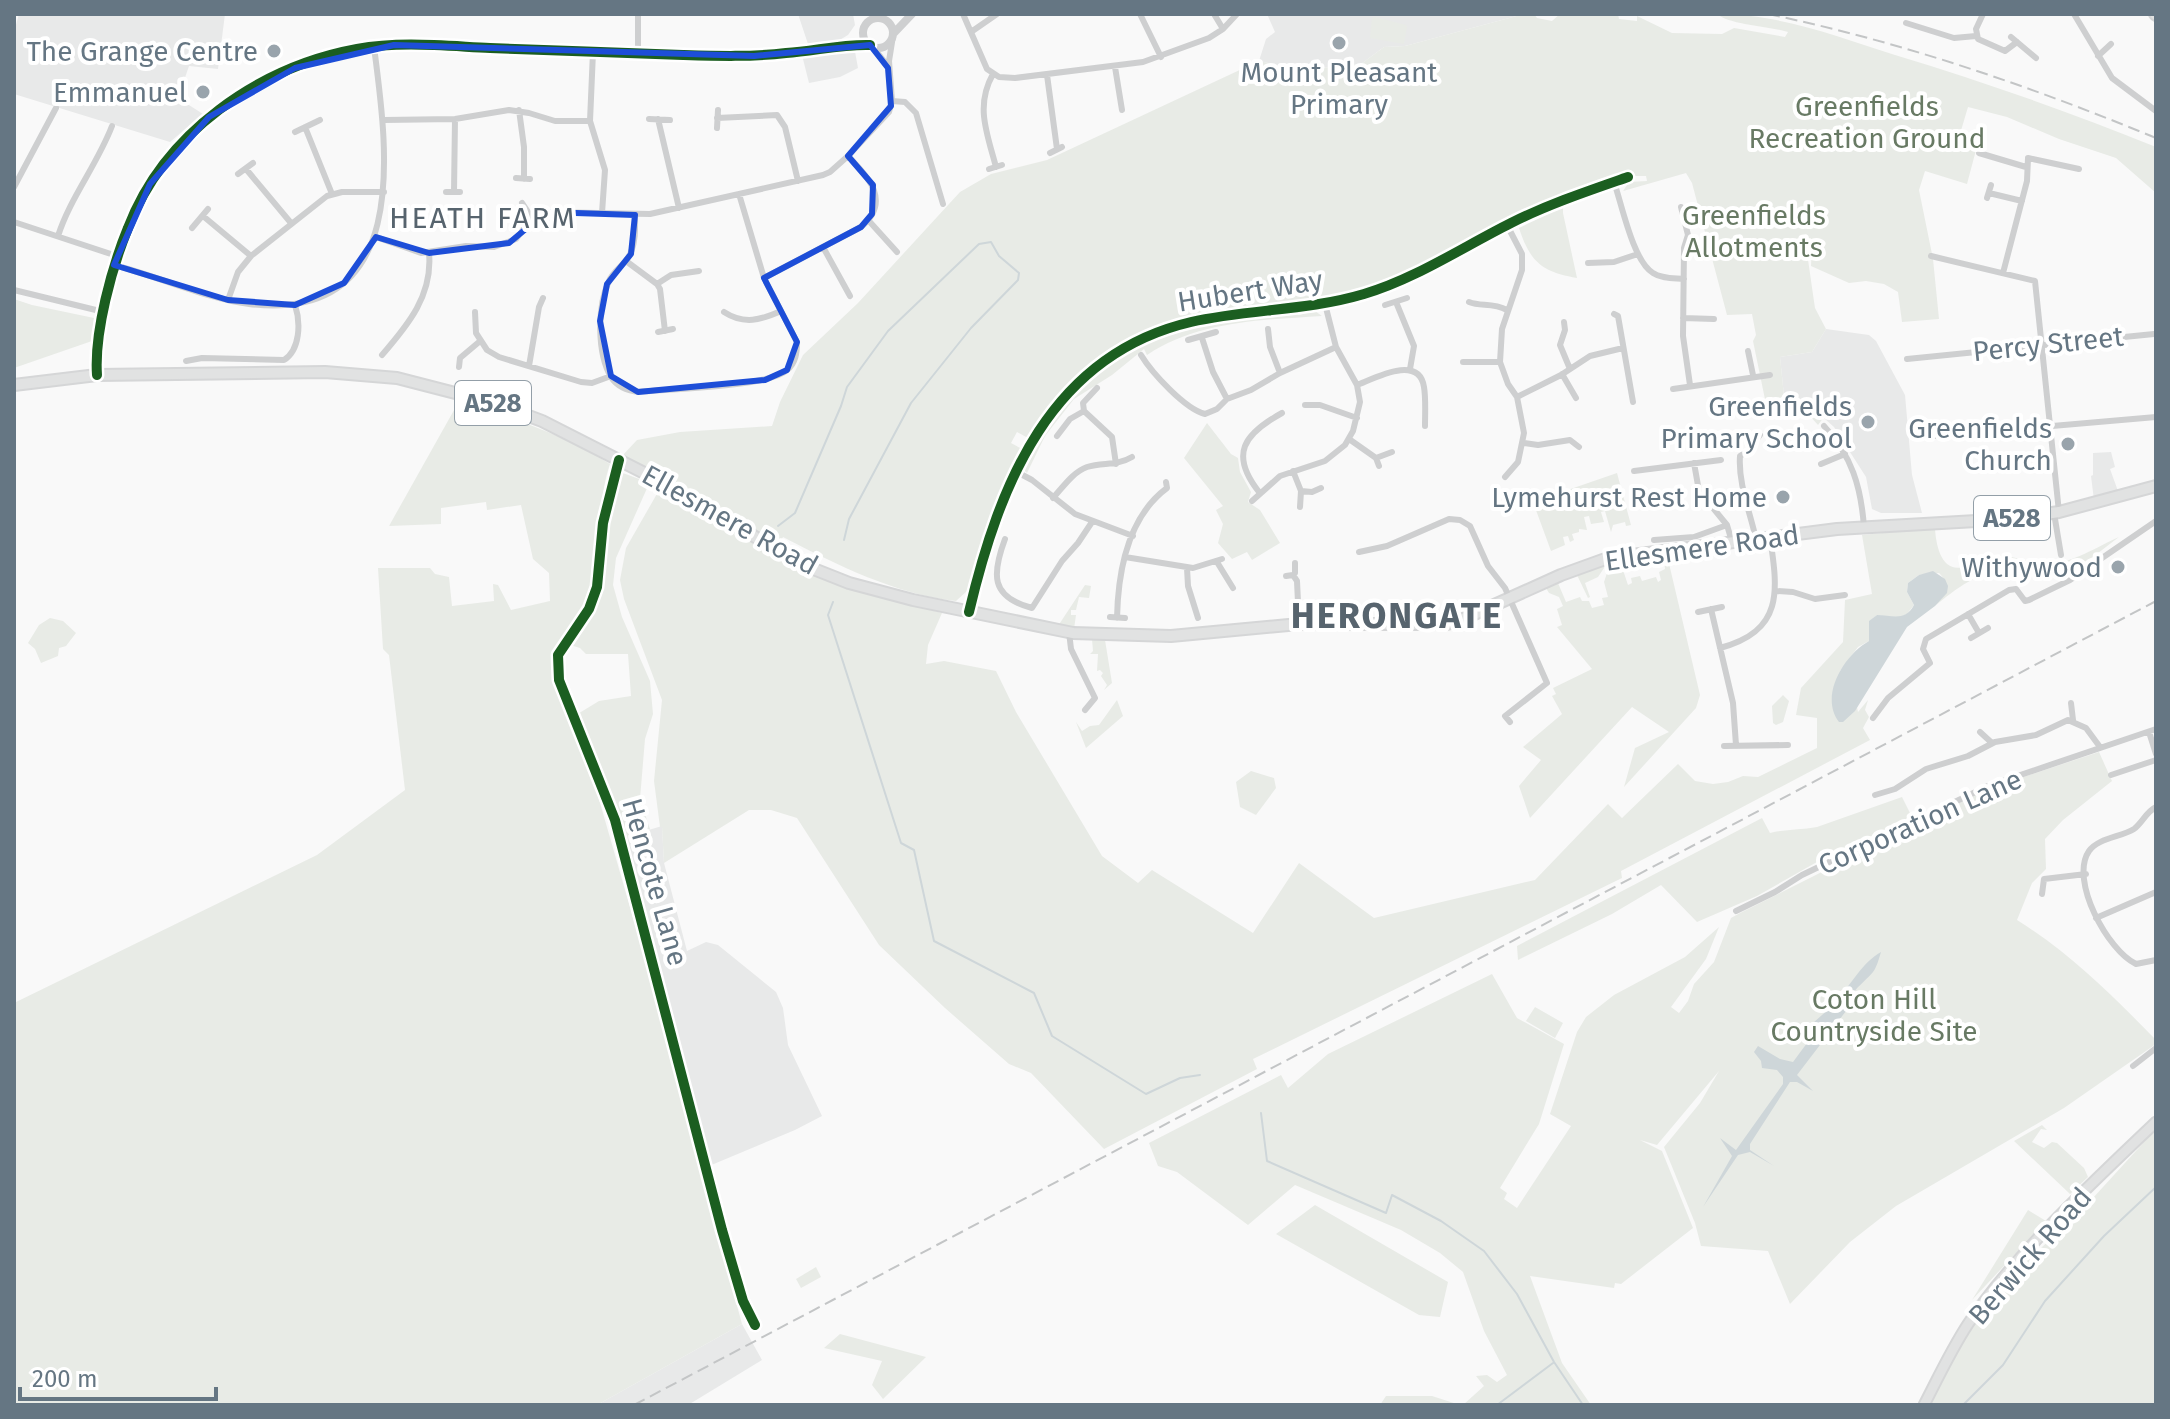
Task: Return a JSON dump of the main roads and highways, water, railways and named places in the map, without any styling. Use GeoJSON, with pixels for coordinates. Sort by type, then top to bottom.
{"type":"FeatureCollection","features":[{"type":"Feature","properties":{"kind":"main road","name":"Ellesmere Road"},"geometry":{"type":"LineString","coordinates":[[14,385],[97,375],[293,372],[357,373],[397,378],[494,403],[530,416],[619,460],[801,564],[876,591],[1069,632],[1171,636],[1299,624],[1447,624],[1608,558],[1864,527],[1963,523],[2056,512],[2156,486]]}},
{"type":"Feature","properties":{"kind":"main road","name":"Berwick Road"},"geometry":{"type":"LineString","coordinates":[[1924,1405],[1968,1324],[2000,1284],[2063,1215],[2156,1122]]}},
{"type":"Feature","properties":{"kind":"waterway"},"geometry":{"type":"LineString","coordinates":[[778,526],[795,513],[847,387],[888,331],[979,244],[991,242],[999,256],[1019,273],[1018,280],[971,328],[911,403],[849,519],[844,540]]}},
{"type":"Feature","properties":{"kind":"waterway"},"geometry":{"type":"LineString","coordinates":[[833,602],[828,615],[901,843],[914,850],[934,941],[1034,993],[1052,1036],[1146,1094],[1180,1078],[1200,1075]]}},
{"type":"Feature","properties":{"kind":"waterway"},"geometry":{"type":"LineString","coordinates":[[1261,1113],[1267,1161],[1386,1213],[1392,1195],[1441,1221],[1484,1251],[1517,1294],[1554,1362],[1583,1405]]}},
{"type":"Feature","properties":{"kind":"waterway"},"geometry":{"type":"LineString","coordinates":[[1963,1405],[2003,1365],[2045,1301],[2104,1236],[2156,1187]]}},
{"type":"Feature","properties":{"kind":"waterway"},"geometry":{"type":"LineString","coordinates":[[1497,1405],[1553,1363]]}},
{"type":"Feature","properties":{"kind":"railway"},"geometry":{"type":"LineString","coordinates":[[1768,14],[1867,38],[1965,67],[2156,138]]}},
{"type":"Feature","properties":{"kind":"railway"},"geometry":{"type":"LineString","coordinates":[[634,1405],[2156,601]]}},
{"type":"Feature","properties":{"kind":"place","name":"Mount Pleasant Primary"},"geometry":{"type":"Point","coordinates":[1339,43]}},
{"type":"Feature","properties":{"kind":"place","name":"The Grange Centre"},"geometry":{"type":"Point","coordinates":[274,51]}},
{"type":"Feature","properties":{"kind":"place","name":"Emmanuel"},"geometry":{"type":"Point","coordinates":[203,92]}},
{"type":"Feature","properties":{"kind":"place","name":"Greenfields Primary School"},"geometry":{"type":"Point","coordinates":[1868,422]}},
{"type":"Feature","properties":{"kind":"place","name":"Greenfields Church"},"geometry":{"type":"Point","coordinates":[2068,444]}},
{"type":"Feature","properties":{"kind":"place","name":"Lymehurst Rest Home"},"geometry":{"type":"Point","coordinates":[1783,497]}},
{"type":"Feature","properties":{"kind":"place","name":"Withywood"},"geometry":{"type":"Point","coordinates":[2118,567]}},
{"type":"Feature","properties":{"kind":"district","name":"HEATH FARM"},"geometry":{"type":"Point","coordinates":[483,218]}},
{"type":"Feature","properties":{"kind":"district","name":"HERONGATE"},"geometry":{"type":"Point","coordinates":[1397,616]}},
{"type":"Feature","properties":{"kind":"park label","name":"Greenfields Recreation Ground"},"geometry":{"type":"Point","coordinates":[1867,122]}},
{"type":"Feature","properties":{"kind":"park label","name":"Greenfields Allotments"},"geometry":{"type":"Point","coordinates":[1754,231]}},
{"type":"Feature","properties":{"kind":"park label","name":"Coton Hill Countryside Site"},"geometry":{"type":"Point","coordinates":[1874,1015]}}]}
